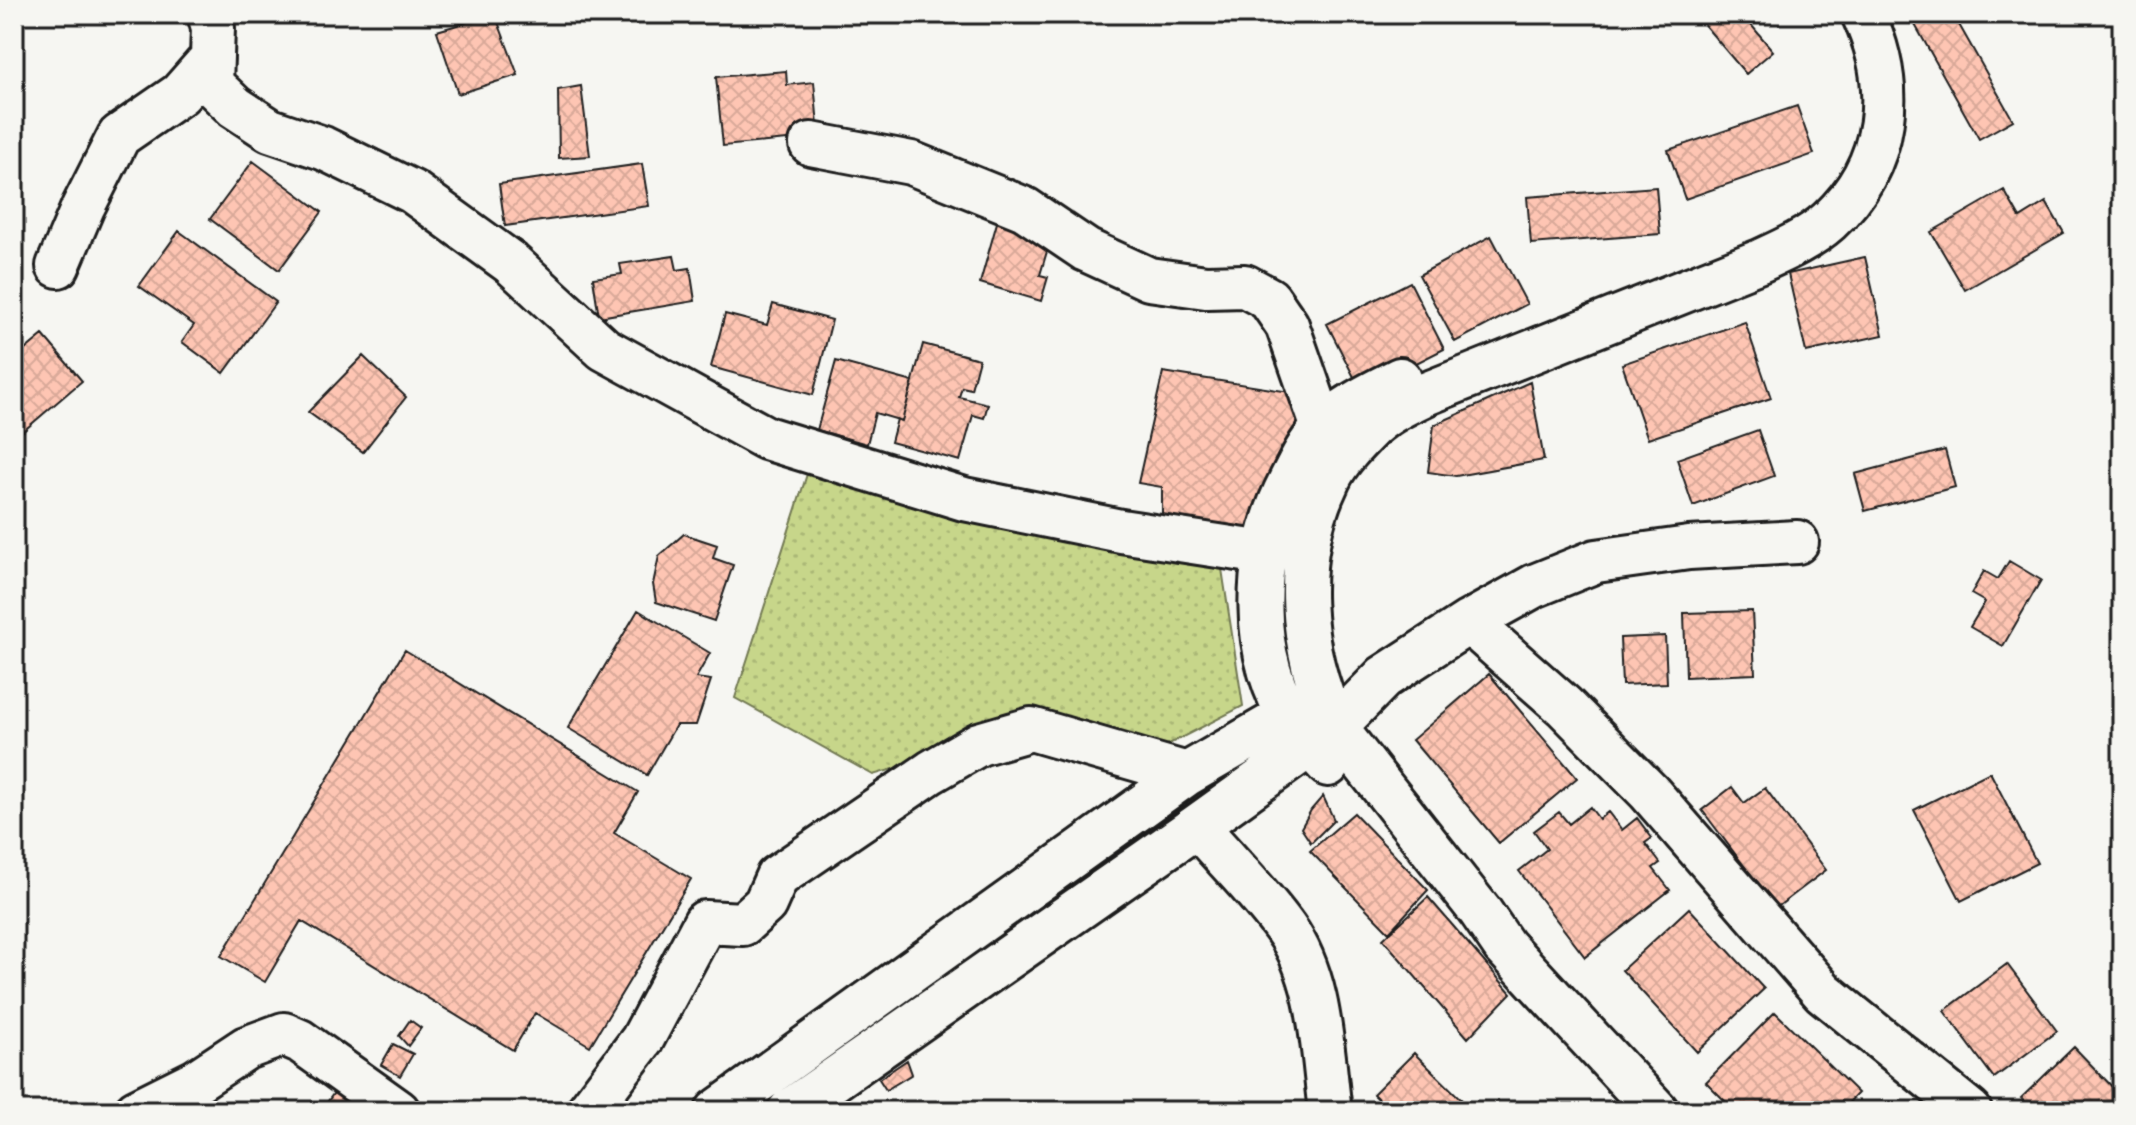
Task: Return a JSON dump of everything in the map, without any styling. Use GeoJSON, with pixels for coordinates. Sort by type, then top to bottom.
{"type":"FeatureCollection","features":[{"type":"Feature","properties":{"kind":"street"},"geometry":{"type":"LineString","coordinates":[[209,14],[213,28],[211,84],[235,107],[270,130],[323,148],[413,192],[511,263],[604,349],[766,438],[964,499],[1121,531],[1264,553]]}},
{"type":"Feature","properties":{"kind":"street"},"geometry":{"type":"LineString","coordinates":[[1313,720],[1304,586],[1310,536],[1329,477],[1373,425],[1401,406],[1567,323],[1783,223],[1811,204],[1833,179],[1850,150],[1858,117],[1859,84],[1852,51],[1833,14]]}},
{"type":"Feature","properties":{"kind":"street"},"geometry":{"type":"LineString","coordinates":[[1657,1111],[1504,946],[1480,911],[1313,720],[1268,662],[1260,608],[1264,553],[1272,519],[1305,453],[1323,428],[1360,399],[1418,370],[1795,245],[1827,223],[1854,194],[1873,159],[1883,121],[1884,82],[1876,43],[1863,14]]}},
{"type":"Feature","properties":{"kind":"street"},"geometry":{"type":"LineString","coordinates":[[58,266],[83,207],[119,136],[180,94],[211,59]]}},
{"type":"Feature","properties":{"kind":"street"},"geometry":{"type":"LineString","coordinates":[[811,144],[911,163],[1025,209],[1086,250],[1149,279],[1206,287],[1245,286],[1269,299],[1287,325],[1323,428]]}},
{"type":"Feature","properties":{"kind":"street"},"geometry":{"type":"LineString","coordinates":[[717,1111],[1187,774],[1313,720],[1469,622],[1534,586],[1596,561],[1689,548],[1797,542]]}},
{"type":"Feature","properties":{"kind":"street"},"geometry":{"type":"LineString","coordinates":[[1469,622],[1564,706],[1649,792],[1823,992],[1970,1111]]}},
{"type":"Feature","properties":{"kind":"street"},"geometry":{"type":"LineString","coordinates":[[789,1111],[1197,826],[1313,720]]}},
{"type":"Feature","properties":{"kind":"street"},"geometry":{"type":"LineString","coordinates":[[588,1111],[642,1040],[705,922],[743,924],[765,904],[777,877],[878,806],[979,744],[1031,729],[1187,774]]}},
{"type":"Feature","properties":{"kind":"street"},"geometry":{"type":"LineString","coordinates":[[1197,826],[1287,929],[1303,962],[1315,996],[1330,1111]]}},
{"type":"Feature","properties":{"kind":"street"},"geometry":{"type":"LineString","coordinates":[[136,1111],[196,1081],[246,1048],[284,1034],[300,1041],[398,1111]]}},
{"type":"Feature","properties":{"kind":"green space"},"geometry":{"type":"Polygon","coordinates":[[[808,471],[1222,569],[1243,706],[1140,759],[1031,729],[873,775],[735,698],[808,471]]]}},
{"type":"Feature","properties":{"kind":"building"},"geometry":{"type":"Polygon","coordinates":[[[495,14],[518,75],[458,94],[437,31],[495,14]]]}},
{"type":"Feature","properties":{"kind":"building"},"geometry":{"type":"Polygon","coordinates":[[[1272,14],[1299,14],[1296,22],[1272,14]]]}},
{"type":"Feature","properties":{"kind":"building"},"geometry":{"type":"Polygon","coordinates":[[[1695,14],[1742,14],[1773,51],[1746,74],[1695,14]]]}},
{"type":"Feature","properties":{"kind":"building"},"geometry":{"type":"Polygon","coordinates":[[[1909,14],[1953,14],[2013,120],[1979,139],[1909,14]]]}},
{"type":"Feature","properties":{"kind":"building"},"geometry":{"type":"Polygon","coordinates":[[[786,71],[787,85],[814,82],[819,137],[723,146],[716,77],[786,71]]]}},
{"type":"Feature","properties":{"kind":"building"},"geometry":{"type":"Polygon","coordinates":[[[581,86],[590,156],[559,158],[558,90],[581,86]]]}},
{"type":"Feature","properties":{"kind":"building"},"geometry":{"type":"Polygon","coordinates":[[[1797,106],[1814,154],[1685,199],[1668,150],[1797,106]]]}},
{"type":"Feature","properties":{"kind":"building"},"geometry":{"type":"Polygon","coordinates":[[[253,161],[322,212],[279,270],[210,219],[253,161]]]}},
{"type":"Feature","properties":{"kind":"building"},"geometry":{"type":"Polygon","coordinates":[[[642,164],[649,206],[505,226],[499,184],[642,164]]]}},
{"type":"Feature","properties":{"kind":"building"},"geometry":{"type":"Polygon","coordinates":[[[1656,187],[1660,234],[1531,244],[1527,197],[1656,187]]]}},
{"type":"Feature","properties":{"kind":"building"},"geometry":{"type":"Polygon","coordinates":[[[2004,190],[2020,218],[2046,202],[2064,233],[1965,290],[1931,232],[2004,190]]]}},
{"type":"Feature","properties":{"kind":"building"},"geometry":{"type":"Polygon","coordinates":[[[998,219],[1027,228],[1050,241],[1040,275],[1048,277],[1041,301],[980,283],[998,219]]]}},
{"type":"Feature","properties":{"kind":"building"},"geometry":{"type":"Polygon","coordinates":[[[179,231],[276,302],[224,373],[182,342],[194,325],[139,286],[179,231]]]}},
{"type":"Feature","properties":{"kind":"building"},"geometry":{"type":"Polygon","coordinates":[[[1491,236],[1527,304],[1455,342],[1419,275],[1491,236]]]}},
{"type":"Feature","properties":{"kind":"building"},"geometry":{"type":"Polygon","coordinates":[[[674,256],[677,270],[690,268],[695,301],[599,317],[593,278],[622,274],[620,264],[674,256]]]}},
{"type":"Feature","properties":{"kind":"building"},"geometry":{"type":"Polygon","coordinates":[[[1865,257],[1883,335],[1806,352],[1788,274],[1865,257]]]}},
{"type":"Feature","properties":{"kind":"building"},"geometry":{"type":"Polygon","coordinates":[[[1410,282],[1444,349],[1361,391],[1327,324],[1410,282]]]}},
{"type":"Feature","properties":{"kind":"building"},"geometry":{"type":"Polygon","coordinates":[[[773,304],[832,320],[813,395],[711,367],[725,314],[767,325],[773,304]]]}},
{"type":"Feature","properties":{"kind":"building"},"geometry":{"type":"Polygon","coordinates":[[[1745,322],[1771,398],[1648,439],[1622,364],[1745,322]]]}},
{"type":"Feature","properties":{"kind":"building"},"geometry":{"type":"Polygon","coordinates":[[[43,335],[82,381],[14,439],[14,359],[43,335]]]}},
{"type":"Feature","properties":{"kind":"building"},"geometry":{"type":"Polygon","coordinates":[[[923,344],[979,359],[971,389],[962,387],[959,397],[988,404],[984,418],[973,415],[960,461],[891,442],[897,419],[902,421],[923,344]]]}},
{"type":"Feature","properties":{"kind":"building"},"geometry":{"type":"Polygon","coordinates":[[[363,356],[406,397],[363,452],[308,412],[363,356]]]}},
{"type":"Feature","properties":{"kind":"building"},"geometry":{"type":"Polygon","coordinates":[[[836,361],[913,382],[902,421],[875,413],[867,444],[817,430],[836,361]]]}},
{"type":"Feature","properties":{"kind":"building"},"geometry":{"type":"Polygon","coordinates":[[[1163,372],[1303,394],[1290,449],[1251,537],[1162,520],[1162,487],[1138,483],[1163,372]]]}},
{"type":"Feature","properties":{"kind":"building"},"geometry":{"type":"Polygon","coordinates":[[[1530,382],[1544,460],[1456,476],[1428,472],[1434,425],[1530,382]]]}},
{"type":"Feature","properties":{"kind":"building"},"geometry":{"type":"Polygon","coordinates":[[[1758,430],[1774,476],[1693,506],[1677,459],[1758,430]]]}},
{"type":"Feature","properties":{"kind":"building"},"geometry":{"type":"Polygon","coordinates":[[[1945,450],[1955,487],[1865,511],[1855,474],[1945,450]]]}},
{"type":"Feature","properties":{"kind":"building"},"geometry":{"type":"Polygon","coordinates":[[[684,534],[717,545],[713,558],[733,565],[714,621],[656,602],[653,584],[659,556],[684,534]]]}},
{"type":"Feature","properties":{"kind":"building"},"geometry":{"type":"Polygon","coordinates":[[[2009,561],[2041,580],[2003,646],[1970,627],[1985,602],[1971,594],[1984,571],[1998,579],[2009,561]]]}},
{"type":"Feature","properties":{"kind":"building"},"geometry":{"type":"Polygon","coordinates":[[[638,610],[710,653],[696,678],[711,680],[696,725],[676,725],[647,775],[568,728],[638,610]]]}},
{"type":"Feature","properties":{"kind":"building"},"geometry":{"type":"Polygon","coordinates":[[[1752,611],[1755,674],[1686,677],[1684,613],[1752,611]]]}},
{"type":"Feature","properties":{"kind":"building"},"geometry":{"type":"Polygon","coordinates":[[[1665,636],[1667,683],[1622,685],[1620,638],[1665,636]]]}},
{"type":"Feature","properties":{"kind":"building"},"geometry":{"type":"Polygon","coordinates":[[[405,650],[638,792],[614,833],[691,879],[590,1046],[535,1013],[513,1050],[301,921],[265,982],[221,956],[405,650]]]}},
{"type":"Feature","properties":{"kind":"building"},"geometry":{"type":"Polygon","coordinates":[[[1489,674],[1577,778],[1499,843],[1412,740],[1489,674]]]}},
{"type":"Feature","properties":{"kind":"building"},"geometry":{"type":"Polygon","coordinates":[[[1990,772],[2037,863],[1961,901],[1914,810],[1990,772]]]}},
{"type":"Feature","properties":{"kind":"building"},"geometry":{"type":"Polygon","coordinates":[[[1732,787],[1744,803],[1765,788],[1826,870],[1776,908],[1702,810],[1732,787]]]}},
{"type":"Feature","properties":{"kind":"building"},"geometry":{"type":"Polygon","coordinates":[[[1323,796],[1334,820],[1311,843],[1301,828],[1323,796]]]}},
{"type":"Feature","properties":{"kind":"building"},"geometry":{"type":"Polygon","coordinates":[[[1590,807],[1599,819],[1608,812],[1622,830],[1637,818],[1652,838],[1645,843],[1660,863],[1653,868],[1670,890],[1585,957],[1519,871],[1547,849],[1534,831],[1559,812],[1569,824],[1590,807]]]}},
{"type":"Feature","properties":{"kind":"building"},"geometry":{"type":"Polygon","coordinates":[[[1354,813],[1428,890],[1389,932],[1310,851],[1354,813]]]}},
{"type":"Feature","properties":{"kind":"building"},"geometry":{"type":"Polygon","coordinates":[[[1428,897],[1511,993],[1468,1038],[1383,939],[1428,897]]]}},
{"type":"Feature","properties":{"kind":"building"},"geometry":{"type":"Polygon","coordinates":[[[1689,908],[1764,989],[1697,1052],[1622,970],[1689,908]]]}},
{"type":"Feature","properties":{"kind":"building"},"geometry":{"type":"Polygon","coordinates":[[[2007,964],[2057,1031],[1994,1078],[1944,1011],[2007,964]]]}},
{"type":"Feature","properties":{"kind":"building"},"geometry":{"type":"Polygon","coordinates":[[[1775,1012],[1858,1093],[1841,1111],[1735,1111],[1706,1082],[1775,1012]]]}},
{"type":"Feature","properties":{"kind":"building"},"geometry":{"type":"Polygon","coordinates":[[[410,1020],[421,1028],[408,1046],[399,1036],[410,1020]]]}},
{"type":"Feature","properties":{"kind":"building"},"geometry":{"type":"Polygon","coordinates":[[[393,1044],[413,1054],[400,1076],[381,1065],[393,1044]]]}},
{"type":"Feature","properties":{"kind":"building"},"geometry":{"type":"Polygon","coordinates":[[[2074,1047],[2122,1097],[2122,1111],[2033,1111],[2021,1098],[2074,1047]]]}},
{"type":"Feature","properties":{"kind":"building"},"geometry":{"type":"Polygon","coordinates":[[[1414,1053],[1473,1111],[1391,1111],[1373,1094],[1414,1053]]]}},
{"type":"Feature","properties":{"kind":"building"},"geometry":{"type":"Polygon","coordinates":[[[907,1060],[912,1074],[886,1090],[879,1079],[907,1060]]]}},
{"type":"Feature","properties":{"kind":"building"},"geometry":{"type":"Polygon","coordinates":[[[338,1087],[370,1111],[321,1111],[338,1087]]]}}]}
